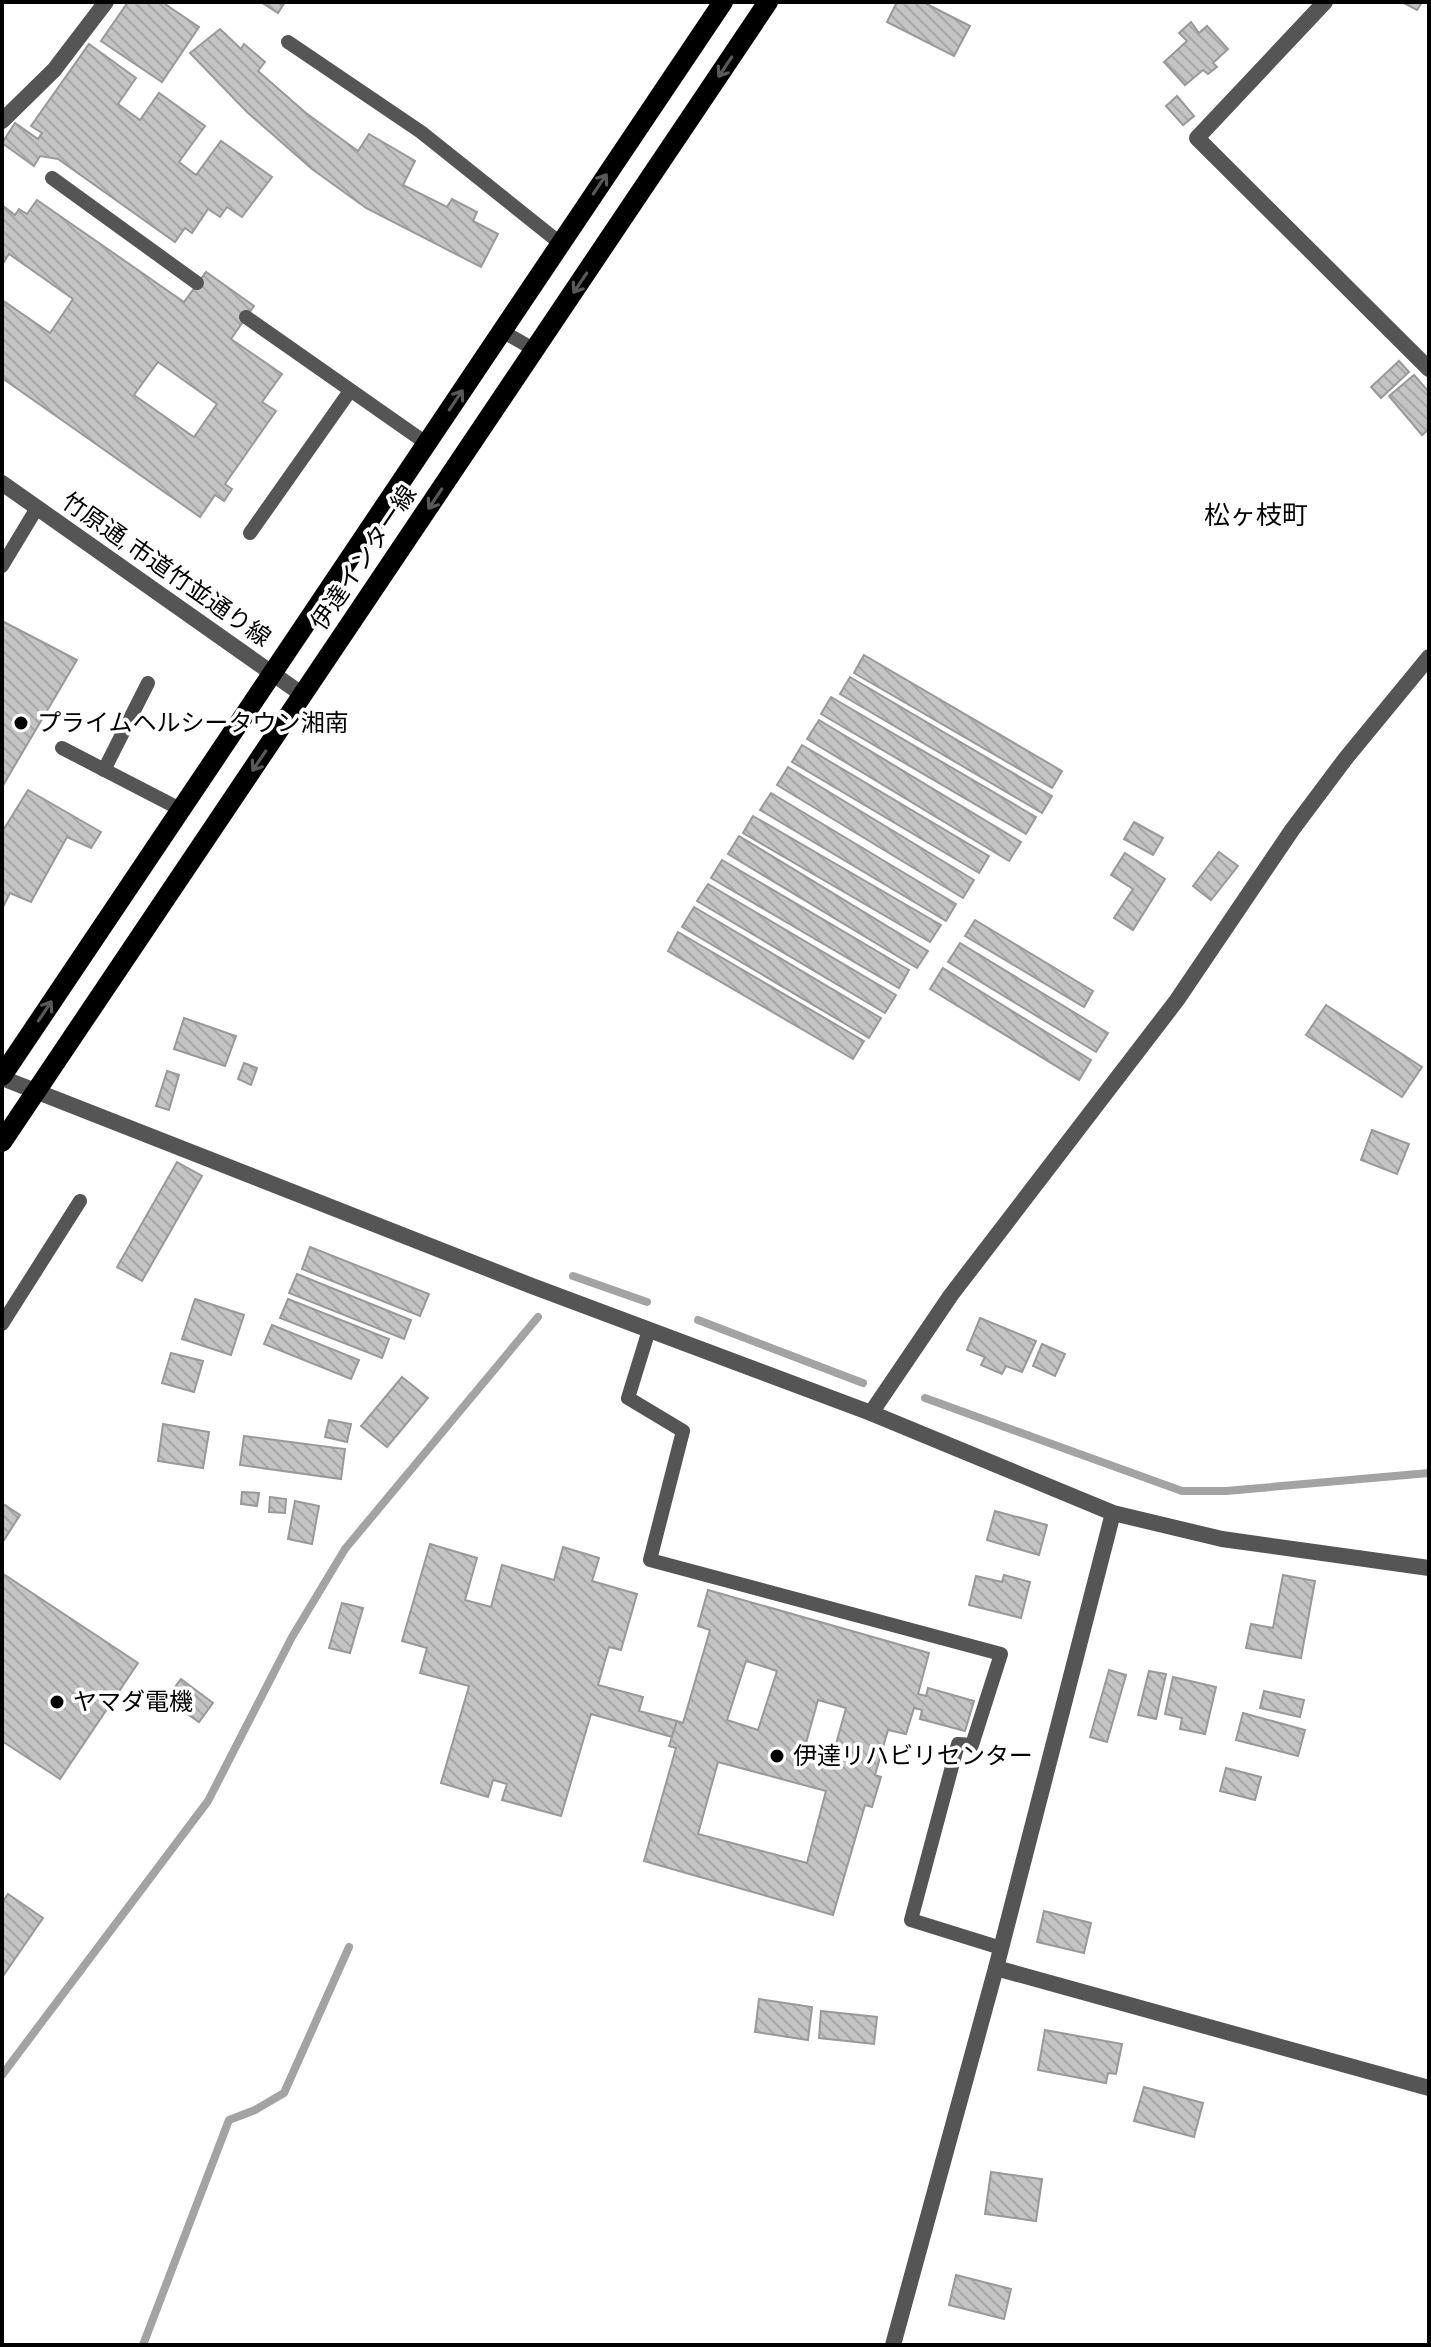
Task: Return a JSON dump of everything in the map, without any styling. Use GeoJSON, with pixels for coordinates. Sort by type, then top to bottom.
{"type":"FeatureCollection","features":[{"type":"Feature","properties":{"kind":"main road","name":"伊達インター線"},"geometry":{"type":"LineString","coordinates":[[2,1077],[723,2]]}},
{"type":"Feature","properties":{"kind":"main road","name":"伊達インター線"},"geometry":{"type":"LineString","coordinates":[[2,1142],[768,2]]}},
{"type":"Feature","properties":{"kind":"street"},"geometry":{"type":"LineString","coordinates":[[2,121],[54,70],[106,2]]}},
{"type":"Feature","properties":{"kind":"street"},"geometry":{"type":"LineString","coordinates":[[1325,2],[1197,138],[1429,369]]}},
{"type":"Feature","properties":{"kind":"street","name":"竹原通, 市道竹並通り線"},"geometry":{"type":"LineString","coordinates":[[2,483],[303,695]]}},
{"type":"Feature","properties":{"kind":"street"},"geometry":{"type":"LineString","coordinates":[[871,1413],[951,1295],[1177,1000],[1292,830],[1429,657]]}},
{"type":"Feature","properties":{"kind":"street"},"geometry":{"type":"LineString","coordinates":[[2,1077],[36,1093],[871,1413],[1113,1513],[1222,1539],[1429,1568]]}},
{"type":"Feature","properties":{"kind":"street"},"geometry":{"type":"LineString","coordinates":[[893,2345],[996,1968],[1113,1513]]}},
{"type":"Feature","properties":{"kind":"street"},"geometry":{"type":"LineString","coordinates":[[996,1968],[1429,2088]]}},
{"type":"Feature","properties":{"kind":"lane"},"geometry":{"type":"LineString","coordinates":[[288,42],[421,132],[560,243]]}},
{"type":"Feature","properties":{"kind":"lane"},"geometry":{"type":"LineString","coordinates":[[52,178],[197,283]]}},
{"type":"Feature","properties":{"kind":"lane"},"geometry":{"type":"LineString","coordinates":[[246,317],[426,443]]}},
{"type":"Feature","properties":{"kind":"lane"},"geometry":{"type":"LineString","coordinates":[[502,331],[535,350]]}},
{"type":"Feature","properties":{"kind":"lane"},"geometry":{"type":"LineString","coordinates":[[250,533],[350,391]]}},
{"type":"Feature","properties":{"kind":"lane"},"geometry":{"type":"LineString","coordinates":[[2,566],[37,508]]}},
{"type":"Feature","properties":{"kind":"lane"},"geometry":{"type":"LineString","coordinates":[[104,770],[148,683]]}},
{"type":"Feature","properties":{"kind":"lane"},"geometry":{"type":"LineString","coordinates":[[62,748],[180,809]]}},
{"type":"Feature","properties":{"kind":"lane"},"geometry":{"type":"LineString","coordinates":[[2,1324],[80,1201]]}},
{"type":"Feature","properties":{"kind":"lane"},"geometry":{"type":"LineString","coordinates":[[649,1330],[628,1398],[683,1431],[650,1560],[1001,1654],[972,1745],[958,1744],[911,1920],[1001,1948]]}},
{"type":"Feature","properties":{"kind":"building"},"geometry":{"type":"Polygon","coordinates":[[[128,2],[166,2],[199,27],[162,82],[101,41],[128,2]]]}},
{"type":"Feature","properties":{"kind":"building"},"geometry":{"type":"Polygon","coordinates":[[[261,2],[285,2],[278,13],[261,2]]]}},
{"type":"Feature","properties":{"kind":"building"},"geometry":{"type":"Polygon","coordinates":[[[897,2],[923,2],[970,26],[954,56],[887,22],[897,2]]]}},
{"type":"Feature","properties":{"kind":"building"},"geometry":{"type":"Polygon","coordinates":[[[1402,2],[1422,2],[1417,10],[1402,2]]]}},
{"type":"Feature","properties":{"kind":"building"},"geometry":{"type":"Polygon","coordinates":[[[1191,22],[1199,33],[1207,26],[1228,49],[1213,63],[1217,67],[1208,74],[1203,70],[1185,85],[1164,62],[1187,41],[1179,33],[1191,22]]]}},
{"type":"Feature","properties":{"kind":"building"},"geometry":{"type":"Polygon","coordinates":[[[220,29],[241,49],[244,44],[265,62],[258,71],[306,113],[358,151],[369,134],[415,161],[403,185],[447,207],[452,199],[477,212],[473,221],[498,234],[481,267],[366,208],[312,169],[247,112],[190,53],[220,29]]]}},
{"type":"Feature","properties":{"kind":"building"},"geometry":{"type":"Polygon","coordinates":[[[89,44],[136,78],[118,104],[140,120],[159,93],[205,126],[179,162],[196,175],[221,141],[272,177],[242,217],[227,207],[220,217],[208,209],[192,233],[185,228],[175,242],[58,159],[40,156],[34,166],[2,143],[15,123],[38,139],[42,133],[31,126],[89,44]]]}},
{"type":"Feature","properties":{"kind":"building"},"geometry":{"type":"Polygon","coordinates":[[[1177,96],[1194,116],[1183,125],[1166,106],[1177,96]]]}},
{"type":"Feature","properties":{"kind":"building"},"geometry":{"type":"Polygon","coordinates":[[[37,200],[184,302],[206,272],[254,306],[231,339],[282,374],[262,402],[276,411],[225,484],[232,489],[224,501],[215,495],[200,517],[2,378],[2,300],[50,333],[73,299],[9,254],[2,265],[2,205],[15,215],[19,209],[27,214],[37,200]],[[158,362],[134,395],[194,437],[217,404],[158,362]]]}},
{"type":"Feature","properties":{"kind":"building"},"geometry":{"type":"Polygon","coordinates":[[[1399,361],[1409,372],[1381,398],[1371,387],[1399,361]]]}},
{"type":"Feature","properties":{"kind":"building"},"geometry":{"type":"Polygon","coordinates":[[[1414,375],[1429,392],[1429,429],[1422,435],[1389,396],[1414,375]]]}},
{"type":"Feature","properties":{"kind":"building","name":"プライムヘルシータウン湘南"},"geometry":{"type":"Polygon","coordinates":[[[2,621],[77,660],[2,787],[2,621]]]}},
{"type":"Feature","properties":{"kind":"building"},"geometry":{"type":"Polygon","coordinates":[[[864,655],[1062,771],[1052,788],[854,673],[864,655]]]}},
{"type":"Feature","properties":{"kind":"building"},"geometry":{"type":"Polygon","coordinates":[[[850,677],[1052,796],[1042,813],[840,694],[850,677]]]}},
{"type":"Feature","properties":{"kind":"building"},"geometry":{"type":"Polygon","coordinates":[[[831,697],[1036,817],[1026,834],[821,714],[831,697]]]}},
{"type":"Feature","properties":{"kind":"building"},"geometry":{"type":"Polygon","coordinates":[[[819,720],[1021,842],[1009,861],[807,739],[819,720]]]}},
{"type":"Feature","properties":{"kind":"building"},"geometry":{"type":"Polygon","coordinates":[[[802,745],[989,856],[979,873],[792,762],[802,745]]]}},
{"type":"Feature","properties":{"kind":"building"},"geometry":{"type":"Polygon","coordinates":[[[788,767],[974,880],[963,898],[777,785],[788,767]]]}},
{"type":"Feature","properties":{"kind":"building","name":"プライムヘルシータウン湘南"},"geometry":{"type":"Polygon","coordinates":[[[28,790],[101,832],[91,848],[67,837],[31,902],[10,893],[2,909],[2,832],[28,790]]]}},
{"type":"Feature","properties":{"kind":"building"},"geometry":{"type":"Polygon","coordinates":[[[771,793],[956,904],[946,921],[760,810],[771,793]]]}},
{"type":"Feature","properties":{"kind":"building"},"geometry":{"type":"Polygon","coordinates":[[[753,816],[941,925],[930,942],[743,833],[753,816]]]}},
{"type":"Feature","properties":{"kind":"building"},"geometry":{"type":"Polygon","coordinates":[[[1134,822],[1163,838],[1153,855],[1124,839],[1134,822]]]}},
{"type":"Feature","properties":{"kind":"building"},"geometry":{"type":"Polygon","coordinates":[[[739,836],[928,951],[917,968],[728,854],[739,836]]]}},
{"type":"Feature","properties":{"kind":"building"},"geometry":{"type":"Polygon","coordinates":[[[1219,852],[1238,866],[1211,900],[1193,886],[1219,852]]]}},
{"type":"Feature","properties":{"kind":"building"},"geometry":{"type":"Polygon","coordinates":[[[1125,853],[1165,879],[1133,930],[1114,918],[1133,889],[1111,875],[1125,853]]]}},
{"type":"Feature","properties":{"kind":"building"},"geometry":{"type":"Polygon","coordinates":[[[722,860],[909,970],[899,988],[711,878],[722,860]]]}},
{"type":"Feature","properties":{"kind":"building"},"geometry":{"type":"Polygon","coordinates":[[[708,884],[896,995],[885,1013],[697,901],[708,884]]]}},
{"type":"Feature","properties":{"kind":"building"},"geometry":{"type":"Polygon","coordinates":[[[694,907],[881,1018],[869,1038],[682,927],[694,907]]]}},
{"type":"Feature","properties":{"kind":"building"},"geometry":{"type":"Polygon","coordinates":[[[975,920],[1093,991],[1084,1007],[965,936],[975,920]]]}},
{"type":"Feature","properties":{"kind":"building"},"geometry":{"type":"Polygon","coordinates":[[[678,932],[864,1041],[853,1059],[668,951],[678,932]]]}},
{"type":"Feature","properties":{"kind":"building"},"geometry":{"type":"Polygon","coordinates":[[[960,943],[1108,1033],[1096,1052],[948,962],[960,943]]]}},
{"type":"Feature","properties":{"kind":"building"},"geometry":{"type":"Polygon","coordinates":[[[943,968],[1091,1060],[1079,1080],[930,989],[943,968]]]}},
{"type":"Feature","properties":{"kind":"building"},"geometry":{"type":"Polygon","coordinates":[[[1326,1005],[1422,1067],[1402,1097],[1306,1035],[1326,1005]]]}},
{"type":"Feature","properties":{"kind":"building"},"geometry":{"type":"Polygon","coordinates":[[[184,1018],[236,1036],[225,1066],[174,1049],[184,1018]]]}},
{"type":"Feature","properties":{"kind":"building"},"geometry":{"type":"Polygon","coordinates":[[[244,1063],[257,1068],[251,1085],[238,1079],[244,1063]]]}},
{"type":"Feature","properties":{"kind":"building"},"geometry":{"type":"Polygon","coordinates":[[[167,1071],[179,1075],[169,1110],[156,1106],[167,1071]]]}},
{"type":"Feature","properties":{"kind":"building"},"geometry":{"type":"Polygon","coordinates":[[[1372,1130],[1409,1144],[1397,1174],[1361,1160],[1372,1130]]]}},
{"type":"Feature","properties":{"kind":"building"},"geometry":{"type":"Polygon","coordinates":[[[177,1162],[202,1176],[142,1281],[117,1267],[177,1162]]]}},
{"type":"Feature","properties":{"kind":"building"},"geometry":{"type":"Polygon","coordinates":[[[310,1247],[429,1294],[420,1316],[302,1269],[310,1247]]]}},
{"type":"Feature","properties":{"kind":"building"},"geometry":{"type":"Polygon","coordinates":[[[297,1274],[411,1320],[404,1339],[289,1293],[297,1274]]]}},
{"type":"Feature","properties":{"kind":"building"},"geometry":{"type":"Polygon","coordinates":[[[195,1299],[244,1315],[231,1355],[182,1339],[195,1299]]]}},
{"type":"Feature","properties":{"kind":"building"},"geometry":{"type":"Polygon","coordinates":[[[288,1299],[389,1339],[382,1358],[280,1318],[288,1299]]]}},
{"type":"Feature","properties":{"kind":"building"},"geometry":{"type":"Polygon","coordinates":[[[980,1318],[1036,1341],[1022,1372],[1006,1366],[1002,1374],[981,1365],[985,1357],[967,1350],[980,1318]]]}},
{"type":"Feature","properties":{"kind":"building"},"geometry":{"type":"Polygon","coordinates":[[[272,1325],[359,1360],[351,1379],[264,1344],[272,1325]]]}},
{"type":"Feature","properties":{"kind":"building"},"geometry":{"type":"Polygon","coordinates":[[[1042,1344],[1065,1354],[1055,1376],[1033,1366],[1042,1344]]]}},
{"type":"Feature","properties":{"kind":"building"},"geometry":{"type":"Polygon","coordinates":[[[171,1353],[203,1361],[194,1392],[162,1383],[171,1353]]]}},
{"type":"Feature","properties":{"kind":"building"},"geometry":{"type":"Polygon","coordinates":[[[402,1377],[428,1398],[387,1447],[361,1426],[402,1377]]]}},
{"type":"Feature","properties":{"kind":"building"},"geometry":{"type":"Polygon","coordinates":[[[329,1420],[351,1424],[347,1442],[325,1437],[329,1420]]]}},
{"type":"Feature","properties":{"kind":"building"},"geometry":{"type":"Polygon","coordinates":[[[163,1424],[209,1432],[203,1468],[158,1461],[163,1424]]]}},
{"type":"Feature","properties":{"kind":"building"},"geometry":{"type":"Polygon","coordinates":[[[244,1436],[345,1449],[341,1479],[240,1465],[244,1436]]]}},
{"type":"Feature","properties":{"kind":"building"},"geometry":{"type":"Polygon","coordinates":[[[242,1492],[259,1493],[257,1506],[241,1504],[242,1492]]]}},
{"type":"Feature","properties":{"kind":"building"},"geometry":{"type":"Polygon","coordinates":[[[270,1497],[286,1499],[285,1513],[269,1512],[270,1497]]]}},
{"type":"Feature","properties":{"kind":"building"},"geometry":{"type":"Polygon","coordinates":[[[295,1501],[319,1506],[312,1544],[288,1539],[295,1501]]]}},
{"type":"Feature","properties":{"kind":"building"},"geometry":{"type":"Polygon","coordinates":[[[2,1503],[20,1515],[2,1543],[2,1503]]]}},
{"type":"Feature","properties":{"kind":"building"},"geometry":{"type":"Polygon","coordinates":[[[995,1511],[1047,1525],[1039,1555],[987,1540],[995,1511]]]}},
{"type":"Feature","properties":{"kind":"building"},"geometry":{"type":"Polygon","coordinates":[[[430,1544],[477,1558],[465,1600],[491,1607],[502,1565],[554,1580],[563,1547],[599,1558],[592,1581],[637,1594],[621,1650],[609,1647],[598,1685],[643,1697],[639,1711],[677,1721],[672,1737],[591,1714],[561,1816],[502,1800],[507,1784],[493,1780],[488,1797],[441,1783],[469,1686],[420,1673],[427,1648],[402,1641],[430,1544]]]}},
{"type":"Feature","properties":{"kind":"building","name":"ヤマダ電機"},"geometry":{"type":"Polygon","coordinates":[[[2,1573],[138,1663],[60,1779],[2,1741],[2,1573]]]}},
{"type":"Feature","properties":{"kind":"building"},"geometry":{"type":"Polygon","coordinates":[[[1004,1575],[1030,1582],[1021,1618],[969,1605],[976,1576],[1002,1582],[1004,1575]]]}},
{"type":"Feature","properties":{"kind":"building"},"geometry":{"type":"Polygon","coordinates":[[[1283,1575],[1315,1581],[1301,1658],[1246,1648],[1251,1624],[1273,1628],[1283,1575]]]}},
{"type":"Feature","properties":{"kind":"building","name":"伊達リハビリセンター"},"geometry":{"type":"Polygon","coordinates":[[[708,1590],[929,1653],[918,1694],[926,1696],[928,1688],[974,1701],[965,1731],[920,1719],[922,1710],[914,1708],[906,1734],[888,1730],[875,1775],[881,1777],[872,1807],[865,1805],[833,1915],[644,1861],[676,1748],[669,1746],[677,1721],[683,1723],[710,1630],[698,1626],[708,1590]],[[746,1661],[727,1720],[758,1730],[777,1671],[746,1661]],[[818,1700],[806,1743],[834,1751],[846,1708],[818,1700]],[[718,1762],[698,1834],[807,1863],[826,1791],[718,1762]]]}},
{"type":"Feature","properties":{"kind":"building"},"geometry":{"type":"Polygon","coordinates":[[[342,1603],[363,1608],[350,1653],[329,1648],[342,1603]]]}},
{"type":"Feature","properties":{"kind":"building"},"geometry":{"type":"Polygon","coordinates":[[[1109,1670],[1126,1675],[1107,1742],[1090,1737],[1109,1670]]]}},
{"type":"Feature","properties":{"kind":"building"},"geometry":{"type":"Polygon","coordinates":[[[1149,1671],[1166,1674],[1156,1719],[1138,1715],[1149,1671]]]}},
{"type":"Feature","properties":{"kind":"building"},"geometry":{"type":"Polygon","coordinates":[[[1173,1677],[1216,1687],[1205,1734],[1180,1729],[1182,1718],[1165,1714],[1173,1677]]]}},
{"type":"Feature","properties":{"kind":"building"},"geometry":{"type":"Polygon","coordinates":[[[181,1679],[213,1703],[199,1722],[166,1699],[181,1679]]]}},
{"type":"Feature","properties":{"kind":"building"},"geometry":{"type":"Polygon","coordinates":[[[1264,1691],[1304,1700],[1300,1717],[1260,1708],[1264,1691]]]}},
{"type":"Feature","properties":{"kind":"building"},"geometry":{"type":"Polygon","coordinates":[[[1243,1713],[1305,1730],[1298,1756],[1236,1740],[1243,1713]]]}},
{"type":"Feature","properties":{"kind":"building"},"geometry":{"type":"Polygon","coordinates":[[[1226,1768],[1261,1777],[1255,1800],[1220,1791],[1226,1768]]]}},
{"type":"Feature","properties":{"kind":"building"},"geometry":{"type":"Polygon","coordinates":[[[8,1894],[43,1918],[3,1976],[2,1903],[8,1894]]]}},
{"type":"Feature","properties":{"kind":"building"},"geometry":{"type":"Polygon","coordinates":[[[1044,1911],[1091,1923],[1084,1953],[1037,1942],[1044,1911]]]}},
{"type":"Feature","properties":{"kind":"building"},"geometry":{"type":"Polygon","coordinates":[[[759,1999],[812,2007],[808,2040],[755,2032],[759,1999]]]}},
{"type":"Feature","properties":{"kind":"building"},"geometry":{"type":"Polygon","coordinates":[[[821,2011],[877,2017],[874,2044],[819,2038],[821,2011]]]}},
{"type":"Feature","properties":{"kind":"building"},"geometry":{"type":"Polygon","coordinates":[[[1045,2030],[1122,2044],[1116,2074],[1108,2073],[1106,2083],[1038,2070],[1045,2030]]]}},
{"type":"Feature","properties":{"kind":"building"},"geometry":{"type":"Polygon","coordinates":[[[1144,2087],[1203,2103],[1194,2137],[1134,2121],[1144,2087]]]}},
{"type":"Feature","properties":{"kind":"building"},"geometry":{"type":"Polygon","coordinates":[[[991,2172],[1042,2179],[1036,2221],[985,2214],[991,2172]]]}},
{"type":"Feature","properties":{"kind":"building"},"geometry":{"type":"Polygon","coordinates":[[[956,2275],[1011,2289],[1004,2319],[949,2305],[956,2275]]]}},
{"type":"Feature","properties":{"kind":"waterway"},"geometry":{"type":"LineString","coordinates":[[573,1276],[647,1302]]}},
{"type":"Feature","properties":{"kind":"waterway"},"geometry":{"type":"LineString","coordinates":[[2,2075],[208,1801],[292,1637],[345,1549],[538,1317]]}},
{"type":"Feature","properties":{"kind":"waterway"},"geometry":{"type":"LineString","coordinates":[[698,1320],[863,1383]]}},
{"type":"Feature","properties":{"kind":"waterway"},"geometry":{"type":"LineString","coordinates":[[925,1398],[1182,1491],[1226,1491],[1429,1473]]}},
{"type":"Feature","properties":{"kind":"waterway"},"geometry":{"type":"LineString","coordinates":[[143,2345],[229,2120],[255,2110],[284,2093],[349,1947]]}},
{"type":"Feature","properties":{"kind":"place","name":"プライムヘルシータウン湘南"},"geometry":{"type":"Point","coordinates":[21,723]}},
{"type":"Feature","properties":{"kind":"place","name":"ヤマダ電機"},"geometry":{"type":"Point","coordinates":[57,1702]}},
{"type":"Feature","properties":{"kind":"place","name":"伊達リハビリセンター"},"geometry":{"type":"Point","coordinates":[777,1756]}},
{"type":"Feature","properties":{"kind":"district","name":"松ヶ枝町"},"geometry":{"type":"Point","coordinates":[1256,516]}}]}
